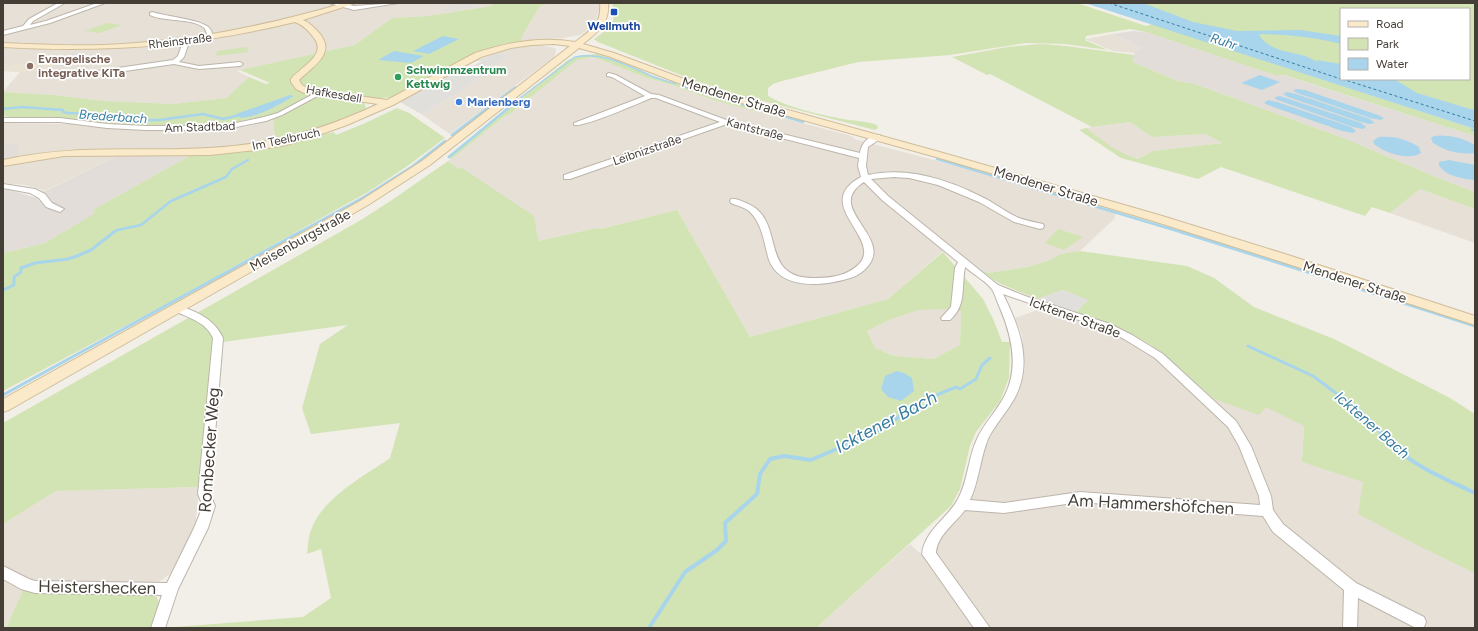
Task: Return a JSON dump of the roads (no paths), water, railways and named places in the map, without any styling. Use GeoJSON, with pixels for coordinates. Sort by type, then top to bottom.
{"type":"FeatureCollection","features":[{"type":"Feature","properties":{"kind":"main road","name":"Rheinstraße"},"geometry":{"type":"LineString","coordinates":[[3,45],[78,49],[130,47],[186,42],[257,30],[298,20],[352,3]]}},
{"type":"Feature","properties":{"kind":"main road","name":"Meisenburgstraße"},"geometry":{"type":"LineString","coordinates":[[3,406],[178,309],[397,183],[426,163],[592,33],[603,20],[605,13],[604,3]]}},
{"type":"Feature","properties":{"kind":"main road","name":"Hafkesdell"},"geometry":{"type":"LineString","coordinates":[[298,20],[304,22],[317,35],[324,48],[318,57],[300,73],[294,82],[303,89],[319,93],[390,103]]}},
{"type":"Feature","properties":{"kind":"main road"},"geometry":{"type":"LineString","coordinates":[[562,40],[592,33]]}},
{"type":"Feature","properties":{"kind":"main road","name":"Im Teelbruch"},"geometry":{"type":"LineString","coordinates":[[3,163],[55,154],[84,152],[192,153],[258,147],[321,132],[352,121],[390,103],[478,55],[511,45],[562,40],[579,44]]}},
{"type":"Feature","properties":{"kind":"main road"},"geometry":{"type":"LineString","coordinates":[[550,42],[561,47],[566,54],[602,52]]}},
{"type":"Feature","properties":{"kind":"main road","name":"Im Teelbruch"},"geometry":{"type":"LineString","coordinates":[[550,42],[579,44]]}},
{"type":"Feature","properties":{"kind":"main road","name":"Mendener Straße"},"geometry":{"type":"LineString","coordinates":[[579,44],[616,55]]}},
{"type":"Feature","properties":{"kind":"main road","name":"Mendener Straße"},"geometry":{"type":"LineString","coordinates":[[579,44],[605,50],[714,92],[795,116],[877,137],[1046,185],[1475,321]]}},
{"type":"Feature","properties":{"kind":"street"},"geometry":{"type":"LineString","coordinates":[[25,28],[31,20],[62,3]]}},
{"type":"Feature","properties":{"kind":"street"},"geometry":{"type":"LineString","coordinates":[[3,33],[59,18],[102,3]]}},
{"type":"Feature","properties":{"kind":"street"},"geometry":{"type":"LineString","coordinates":[[332,3],[342,6],[361,7],[395,3]]}},
{"type":"Feature","properties":{"kind":"street"},"geometry":{"type":"LineString","coordinates":[[152,14],[201,24],[208,30],[210,38]]}},
{"type":"Feature","properties":{"kind":"street"},"geometry":{"type":"LineString","coordinates":[[175,62],[181,57],[186,42]]}},
{"type":"Feature","properties":{"kind":"street"},"geometry":{"type":"LineString","coordinates":[[47,73],[90,74],[175,62],[188,67],[196,68],[240,64]]}},
{"type":"Feature","properties":{"kind":"street","name":"Kantstraße"},"geometry":{"type":"LineString","coordinates":[[609,75],[614,76],[650,96],[659,96],[727,122],[862,156]]}},
{"type":"Feature","properties":{"kind":"street","name":"Am Stadtbad"},"geometry":{"type":"LineString","coordinates":[[3,120],[60,120],[107,126],[146,128],[222,128],[241,126],[266,119],[319,93]]}},
{"type":"Feature","properties":{"kind":"street"},"geometry":{"type":"LineString","coordinates":[[576,124],[650,96]]}},
{"type":"Feature","properties":{"kind":"street","name":"Leibnizstraße"},"geometry":{"type":"LineString","coordinates":[[567,177],[727,122]]}},
{"type":"Feature","properties":{"kind":"street"},"geometry":{"type":"LineString","coordinates":[[865,178],[862,166],[864,147],[867,143],[877,137]]}},
{"type":"Feature","properties":{"kind":"street"},"geometry":{"type":"LineString","coordinates":[[734,201],[752,209],[756,214],[769,240],[774,263],[782,273],[802,281],[828,282],[854,273],[864,265],[869,256],[868,243],[847,207],[846,200],[852,187],[865,178],[895,174],[941,184],[983,200],[1014,219],[1040,226]]}},
{"type":"Feature","properties":{"kind":"street","name":"Icktener Straße"},"geometry":{"type":"LineString","coordinates":[[865,178],[885,198],[995,287],[1106,326],[1128,337],[1159,356],[1232,424],[1245,446],[1265,496],[1267,510],[1278,528],[1351,587],[1419,622]]}},
{"type":"Feature","properties":{"kind":"street"},"geometry":{"type":"LineString","coordinates":[[3,186],[32,191],[42,196],[49,205],[60,209]]}},
{"type":"Feature","properties":{"kind":"street"},"geometry":{"type":"LineString","coordinates":[[946,318],[956,307],[960,268],[963,262]]}},
{"type":"Feature","properties":{"kind":"street"},"geometry":{"type":"LineString","coordinates":[[983,628],[929,554],[929,546],[933,537],[951,519],[961,505],[969,488],[983,438],[1010,395],[1015,382],[1018,361],[1016,335],[995,287]]}},
{"type":"Feature","properties":{"kind":"street","name":"Rombecker Weg"},"geometry":{"type":"LineString","coordinates":[[158,628],[171,589],[202,528],[209,506],[204,494],[218,338],[215,331],[206,322],[178,309]]}},
{"type":"Feature","properties":{"kind":"street","name":"Am Hammershöfchen"},"geometry":{"type":"LineString","coordinates":[[961,505],[1004,508],[1080,497],[1267,510]]}},
{"type":"Feature","properties":{"kind":"street","name":"Heistershecken"},"geometry":{"type":"LineString","coordinates":[[3,572],[26,585],[35,587],[171,589]]}},
{"type":"Feature","properties":{"kind":"street"},"geometry":{"type":"LineString","coordinates":[[1350,628],[1351,587]]}},
{"type":"Feature","properties":{"kind":"water","name":"Ruhr"},"geometry":{"type":"Polygon","coordinates":[[[1085,3],[1143,3],[1193,22],[1237,31],[1300,30],[1340,36],[1340,44],[1302,37],[1259,35],[1264,41],[1275,48],[1308,57],[1319,63],[1316,60],[1340,64],[1340,80],[1396,80],[1417,93],[1475,110],[1475,129],[1085,3]]]}},
{"type":"Feature","properties":{"kind":"water"},"geometry":{"type":"Polygon","coordinates":[[[443,36],[459,39],[429,54],[413,51],[443,36]]]}},
{"type":"Feature","properties":{"kind":"water"},"geometry":{"type":"Polygon","coordinates":[[[394,51],[424,56],[411,63],[378,60],[394,51]]]}},
{"type":"Feature","properties":{"kind":"water"},"geometry":{"type":"Polygon","coordinates":[[[1260,75],[1280,82],[1262,90],[1241,83],[1260,75]]]}},
{"type":"Feature","properties":{"kind":"water"},"geometry":{"type":"Polygon","coordinates":[[[1296,89],[1305,90],[1384,118],[1381,120],[1370,118],[1293,91],[1296,89]]]}},
{"type":"Feature","properties":{"kind":"water"},"geometry":{"type":"Polygon","coordinates":[[[1287,92],[1370,119],[1375,123],[1369,124],[1361,122],[1283,94],[1287,92]]]}},
{"type":"Feature","properties":{"kind":"water"},"geometry":{"type":"Polygon","coordinates":[[[290,95],[294,96],[262,113],[241,118],[236,114],[290,95]]]}},
{"type":"Feature","properties":{"kind":"water"},"geometry":{"type":"Polygon","coordinates":[[[1280,96],[1361,123],[1366,127],[1363,129],[1353,127],[1275,99],[1275,97],[1280,96]]]}},
{"type":"Feature","properties":{"kind":"water"},"geometry":{"type":"Polygon","coordinates":[[[1268,100],[1351,127],[1356,131],[1353,133],[1342,131],[1264,103],[1268,100]]]}},
{"type":"Feature","properties":{"kind":"water"},"geometry":{"type":"Polygon","coordinates":[[[1434,136],[1450,136],[1466,140],[1475,145],[1475,153],[1459,153],[1443,148],[1433,143],[1431,138],[1434,136]]]}},
{"type":"Feature","properties":{"kind":"water"},"geometry":{"type":"Polygon","coordinates":[[[1379,137],[1405,140],[1419,147],[1421,153],[1403,156],[1390,153],[1374,144],[1373,141],[1379,137]]]}},
{"type":"Feature","properties":{"kind":"water"},"geometry":{"type":"Polygon","coordinates":[[[1449,160],[1475,165],[1475,180],[1460,178],[1445,172],[1439,165],[1439,162],[1449,160]]]}},
{"type":"Feature","properties":{"kind":"water"},"geometry":{"type":"Polygon","coordinates":[[[897,371],[912,378],[914,391],[901,401],[888,397],[881,389],[885,376],[897,371]]]}},
{"type":"Feature","properties":{"kind":"waterway"},"geometry":{"type":"LineString","coordinates":[[516,101],[575,57],[595,56],[613,60],[676,84]]}},
{"type":"Feature","properties":{"kind":"waterway"},"geometry":{"type":"LineString","coordinates":[[681,86],[732,101]]}},
{"type":"Feature","properties":{"kind":"waterway"},"geometry":{"type":"LineString","coordinates":[[496,101],[515,87]]}},
{"type":"Feature","properties":{"kind":"waterway"},"geometry":{"type":"LineString","coordinates":[[452,135],[498,100]]}},
{"type":"Feature","properties":{"kind":"waterway"},"geometry":{"type":"LineString","coordinates":[[449,157],[518,100]]}},
{"type":"Feature","properties":{"kind":"waterway"},"geometry":{"type":"LineString","coordinates":[[729,100],[803,122]]}},
{"type":"Feature","properties":{"kind":"waterway","name":"Brederbach"},"geometry":{"type":"LineString","coordinates":[[3,109],[22,107],[63,110],[63,112],[68,113],[142,116],[140,119],[142,120],[159,120],[203,114],[223,119],[240,115]]}},
{"type":"Feature","properties":{"kind":"waterway"},"geometry":{"type":"LineString","coordinates":[[298,233],[364,197],[413,166],[445,141]]}},
{"type":"Feature","properties":{"kind":"waterway"},"geometry":{"type":"LineString","coordinates":[[937,159],[1184,233]]}},
{"type":"Feature","properties":{"kind":"waterway"},"geometry":{"type":"LineString","coordinates":[[113,233],[117,230],[141,225],[171,201],[226,177],[232,169],[248,160]]}},
{"type":"Feature","properties":{"kind":"waterway"},"geometry":{"type":"LineString","coordinates":[[3,290],[14,285],[14,277],[21,272],[21,268],[35,263],[68,259],[77,256],[91,250],[114,232]]}},
{"type":"Feature","properties":{"kind":"waterway"},"geometry":{"type":"LineString","coordinates":[[3,395],[300,232]]}},
{"type":"Feature","properties":{"kind":"waterway"},"geometry":{"type":"LineString","coordinates":[[1181,232],[1336,281]]}},
{"type":"Feature","properties":{"kind":"waterway"},"geometry":{"type":"LineString","coordinates":[[1351,286],[1475,326]]}},
{"type":"Feature","properties":{"kind":"waterway","name":"Icktener Bach"},"geometry":{"type":"LineString","coordinates":[[1248,346],[1313,376],[1353,406]]}},
{"type":"Feature","properties":{"kind":"waterway","name":"Icktener Bach"},"geometry":{"type":"LineString","coordinates":[[915,406],[922,401],[956,387],[960,389],[976,379],[982,365],[990,358]]}},
{"type":"Feature","properties":{"kind":"waterway","name":"Icktener Bach"},"geometry":{"type":"LineString","coordinates":[[649,628],[685,572],[717,550],[726,541],[725,523],[757,494],[760,474],[770,459],[784,456],[811,460],[874,433],[917,405]]}},
{"type":"Feature","properties":{"kind":"waterway","name":"Icktener Bach"},"geometry":{"type":"LineString","coordinates":[[1352,405],[1365,416],[1395,447],[1410,459],[1437,475],[1475,493]]}},
{"type":"Feature","properties":{"kind":"place","name":"Wellmuth"},"geometry":{"type":"Point","coordinates":[614,12]}},
{"type":"Feature","properties":{"kind":"place","name":"Evangelische integrative KiTa"},"geometry":{"type":"Point","coordinates":[30,66]}},
{"type":"Feature","properties":{"kind":"place","name":"Schwimmzentrum Kettwig"},"geometry":{"type":"Point","coordinates":[398,77]}},
{"type":"Feature","properties":{"kind":"place","name":"Marienberg"},"geometry":{"type":"Point","coordinates":[459,102]}}]}
